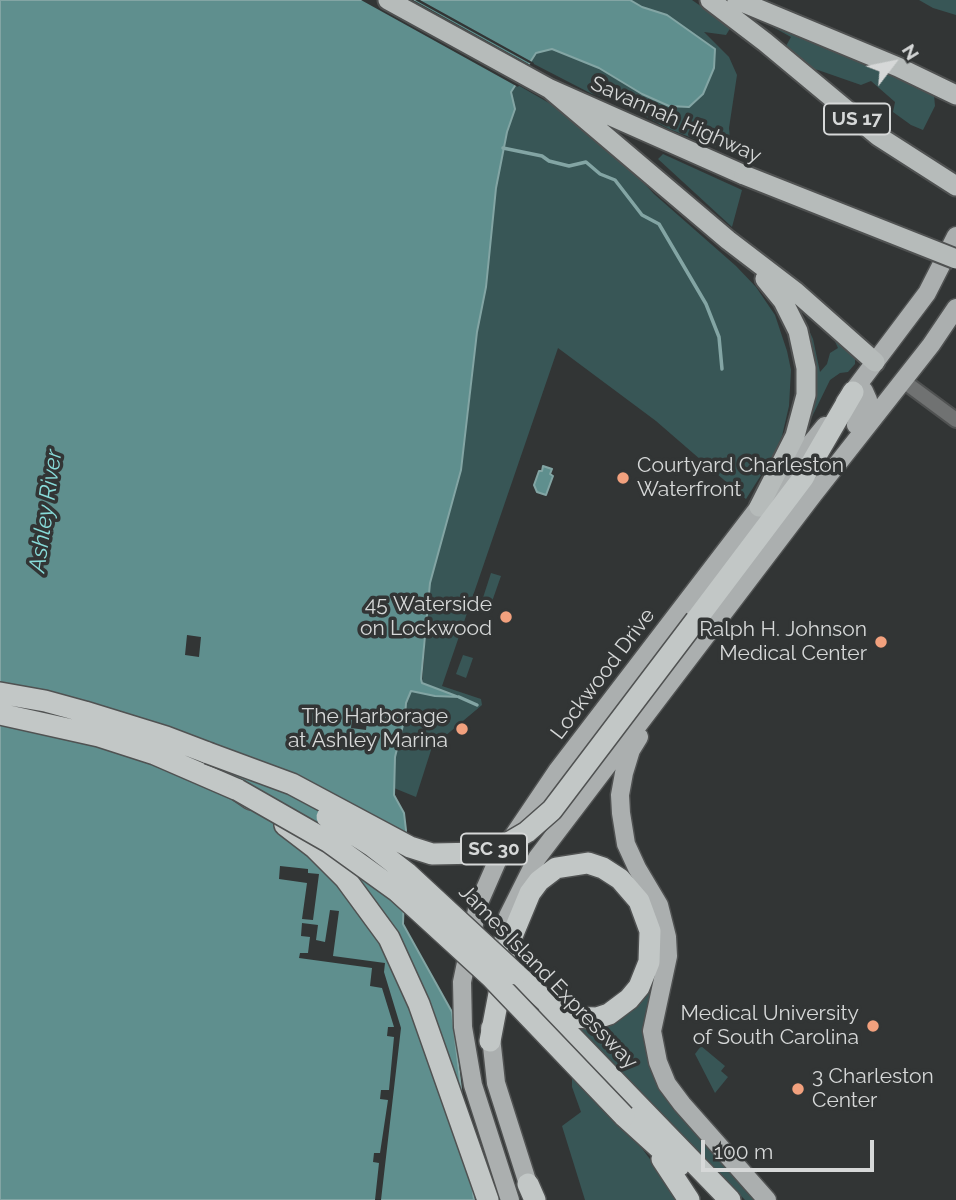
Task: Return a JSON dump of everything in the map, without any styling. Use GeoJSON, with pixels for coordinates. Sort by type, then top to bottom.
{"type":"FeatureCollection","features":[{"type":"Feature","properties":{"kind":"highway","name":"Savannah Highway"},"geometry":{"type":"LineString","coordinates":[[388,0],[546,87],[744,175],[956,259]]}},
{"type":"Feature","properties":{"kind":"highway","name":"US 17"},"geometry":{"type":"LineString","coordinates":[[710,0],[878,136],[956,186]]}},
{"type":"Feature","properties":{"kind":"highway"},"geometry":{"type":"LineString","coordinates":[[737,0],[898,67],[956,95]]}},
{"type":"Feature","properties":{"kind":"highway"},"geometry":{"type":"LineString","coordinates":[[546,87],[729,240],[796,292],[874,362]]}},
{"type":"Feature","properties":{"kind":"highway"},"geometry":{"type":"LineString","coordinates":[[729,240],[783,301],[798,331],[806,368],[806,395],[801,419],[759,507]]}},
{"type":"Feature","properties":{"kind":"highway","name":"SC 30"},"geometry":{"type":"LineString","coordinates":[[208,753],[292,785],[410,847],[432,854],[482,853],[503,846],[527,832],[552,810],[803,478],[853,392]]}},
{"type":"Feature","properties":{"kind":"highway","name":"James Island Expressway"},"geometry":{"type":"LineString","coordinates":[[0,693],[85,712],[208,753],[300,802],[372,846],[439,900],[516,974],[633,1117],[730,1200]]}},
{"type":"Feature","properties":{"kind":"highway","name":"James Island Expressway"},"geometry":{"type":"LineString","coordinates":[[0,714],[99,736],[155,754],[238,790],[328,842],[397,891],[491,977],[633,1117],[712,1200]]}},
{"type":"Feature","properties":{"kind":"highway"},"geometry":{"type":"LineString","coordinates":[[238,790],[305,840],[345,878],[389,938],[419,1004],[488,1200]]}},
{"type":"Feature","properties":{"kind":"highway"},"geometry":{"type":"LineString","coordinates":[[490,1041],[508,946],[530,893],[539,881],[556,868],[588,863],[603,868],[620,879],[639,901],[650,931],[649,961],[639,987],[610,1014],[597,1018],[568,1017],[550,1005],[516,974]]}},
{"type":"Feature","properties":{"kind":"highway","name":"SC 30"},"geometry":{"type":"LineString","coordinates":[[633,1117],[689,1200]]}},
{"type":"Feature","properties":{"kind":"main road","name":"Lockwood Drive"},"geometry":{"type":"LineString","coordinates":[[510,1200],[470,1072],[463,1027],[462,982],[478,905],[499,858],[557,771],[759,507],[853,392],[928,293],[956,236]]}},
{"type":"Feature","properties":{"kind":"main road","name":"SC 30"},"geometry":{"type":"LineString","coordinates":[[531,1192],[496,1083],[490,1041],[491,998],[508,916],[537,858],[560,826],[931,345],[956,308]]}},
{"type":"Feature","properties":{"kind":"main road"},"geometry":{"type":"LineString","coordinates":[[874,362],[902,380]]}},
{"type":"Feature","properties":{"kind":"main road"},"geometry":{"type":"LineString","coordinates":[[813,495],[867,405],[864,391],[853,392]]}},
{"type":"Feature","properties":{"kind":"main road"},"geometry":{"type":"LineString","coordinates":[[674,677],[631,750],[620,795],[626,844],[659,905],[667,937],[668,956],[652,1031],[654,1045],[667,1084],[766,1200]]}},
{"type":"Feature","properties":{"kind":"street"},"geometry":{"type":"LineString","coordinates":[[902,380],[956,420]]}},
{"type":"Feature","properties":{"kind":"shaded area"},"geometry":{"type":"Polygon","coordinates":[[[630,0],[692,0],[731,27],[726,35],[704,32],[729,57],[737,75],[729,128],[730,140],[750,146],[751,161],[669,129],[643,115],[642,108],[625,101],[592,94],[530,62],[536,53],[552,49],[599,68],[668,106],[689,107],[703,94],[714,68],[667,15],[630,0]]]}},
{"type":"Feature","properties":{"kind":"shaded area"},"geometry":{"type":"Polygon","coordinates":[[[919,0],[956,0],[956,15],[933,8],[919,0]]]}},
{"type":"Feature","properties":{"kind":"shaded area"},"geometry":{"type":"Polygon","coordinates":[[[771,26],[889,73],[934,95],[935,106],[923,130],[893,112],[895,102],[871,81],[861,85],[818,70],[776,64],[791,37],[771,26]]]}},
{"type":"Feature","properties":{"kind":"shaded area"},"geometry":{"type":"Polygon","coordinates":[[[516,84],[556,107],[617,154],[654,194],[756,287],[775,315],[787,351],[791,370],[789,406],[782,436],[773,456],[746,499],[656,421],[558,348],[442,686],[481,699],[482,705],[432,747],[416,797],[394,788],[395,757],[411,691],[455,697],[422,683],[430,583],[468,416],[477,332],[486,287],[496,188],[507,132],[515,109],[511,92],[516,84]]]}},
{"type":"Feature","properties":{"kind":"shaded area"},"geometry":{"type":"Polygon","coordinates":[[[663,154],[742,190],[732,227],[658,159],[663,154]]]}},
{"type":"Feature","properties":{"kind":"shaded area"},"geometry":{"type":"Polygon","coordinates":[[[810,312],[854,354],[855,364],[848,372],[840,373],[830,380],[807,427],[803,325],[807,326],[813,339],[820,372],[827,364],[830,353],[838,348],[832,335],[808,318],[806,314],[810,312]]]}},
{"type":"Feature","properties":{"kind":"shaded area"},"geometry":{"type":"Polygon","coordinates":[[[491,573],[501,576],[488,613],[479,610],[491,573]]]}},
{"type":"Feature","properties":{"kind":"shaded area"},"geometry":{"type":"Polygon","coordinates":[[[463,655],[473,658],[466,678],[456,674],[463,655]]]}},
{"type":"Feature","properties":{"kind":"shaded area"},"geometry":{"type":"Polygon","coordinates":[[[645,991],[651,993],[647,1016],[649,1057],[757,1200],[745,1200],[577,1028],[645,991]]]}},
{"type":"Feature","properties":{"kind":"shaded area"},"geometry":{"type":"Polygon","coordinates":[[[701,1046],[725,1066],[721,1071],[728,1077],[715,1093],[695,1054],[701,1046]]]}},
{"type":"Feature","properties":{"kind":"shaded area"},"geometry":{"type":"Polygon","coordinates":[[[572,1078],[641,1147],[680,1200],[585,1200],[562,1126],[581,1112],[572,1087],[572,1078]]]}},
{"type":"Feature","properties":{"kind":"water","name":"Ashley River"},"geometry":{"type":"Polygon","coordinates":[[[0,0],[630,0],[667,15],[715,49],[714,68],[703,94],[689,107],[669,106],[642,94],[599,68],[552,49],[536,53],[511,92],[515,109],[507,132],[496,188],[486,287],[477,332],[461,470],[430,583],[421,679],[422,683],[459,697],[411,691],[395,757],[394,795],[404,813],[406,830],[403,924],[452,1012],[474,1200],[0,1200],[0,0]]]}},
{"type":"Feature","properties":{"kind":"water"},"geometry":{"type":"Polygon","coordinates":[[[543,466],[552,469],[550,474],[553,476],[546,495],[537,492],[534,485],[543,466]]]}},
{"type":"Feature","properties":{"kind":"pier"},"geometry":{"type":"Polygon","coordinates":[[[361,0],[413,0],[532,66],[518,87],[361,0]]]}},
{"type":"Feature","properties":{"kind":"pier"},"geometry":{"type":"Polygon","coordinates":[[[415,0],[420,0],[534,63],[533,65],[415,0]]]}},
{"type":"Feature","properties":{"kind":"pier"},"geometry":{"type":"Polygon","coordinates":[[[187,635],[201,637],[199,657],[185,655],[187,635]]]}},
{"type":"Feature","properties":{"kind":"pier"},"geometry":{"type":"Polygon","coordinates":[[[353,709],[368,711],[366,730],[351,728],[353,709]]]}},
{"type":"Feature","properties":{"kind":"pier"},"geometry":{"type":"Polygon","coordinates":[[[280,866],[308,869],[308,873],[319,874],[313,920],[302,919],[307,883],[279,879],[280,866]]]}},
{"type":"Feature","properties":{"kind":"pier"},"geometry":{"type":"Polygon","coordinates":[[[330,910],[339,911],[333,956],[385,963],[384,972],[401,1028],[381,1200],[375,1200],[379,1163],[373,1162],[374,1153],[380,1153],[388,1100],[380,1099],[381,1090],[389,1090],[394,1037],[387,1036],[388,1027],[394,1027],[382,988],[370,986],[372,968],[299,958],[300,953],[308,953],[310,937],[301,936],[302,923],[318,925],[316,940],[325,942],[330,910]]]}},
{"type":"Feature","properties":{"kind":"waterway"},"geometry":{"type":"LineString","coordinates":[[503,148],[542,156],[549,161],[569,166],[586,162],[600,174],[615,180],[642,215],[659,224],[706,304],[719,337],[722,369]]}},
{"type":"Feature","properties":{"kind":"waterway"},"geometry":{"type":"LineString","coordinates":[[459,697],[477,705]]}},
{"type":"Feature","properties":{"kind":"place","name":"Courtyard Charleston Waterfront"},"geometry":{"type":"Point","coordinates":[623,478]}},
{"type":"Feature","properties":{"kind":"place","name":"45 Waterside on Lockwood"},"geometry":{"type":"Point","coordinates":[506,617]}},
{"type":"Feature","properties":{"kind":"place","name":"Ralph H. Johnson Medical Center"},"geometry":{"type":"Point","coordinates":[881,642]}},
{"type":"Feature","properties":{"kind":"place","name":"The Harborage at Ashley Marina"},"geometry":{"type":"Point","coordinates":[462,729]}},
{"type":"Feature","properties":{"kind":"place","name":"Medical University of South Carolina"},"geometry":{"type":"Point","coordinates":[873,1026]}},
{"type":"Feature","properties":{"kind":"place","name":"3 Charleston Center"},"geometry":{"type":"Point","coordinates":[798,1089]}}]}
